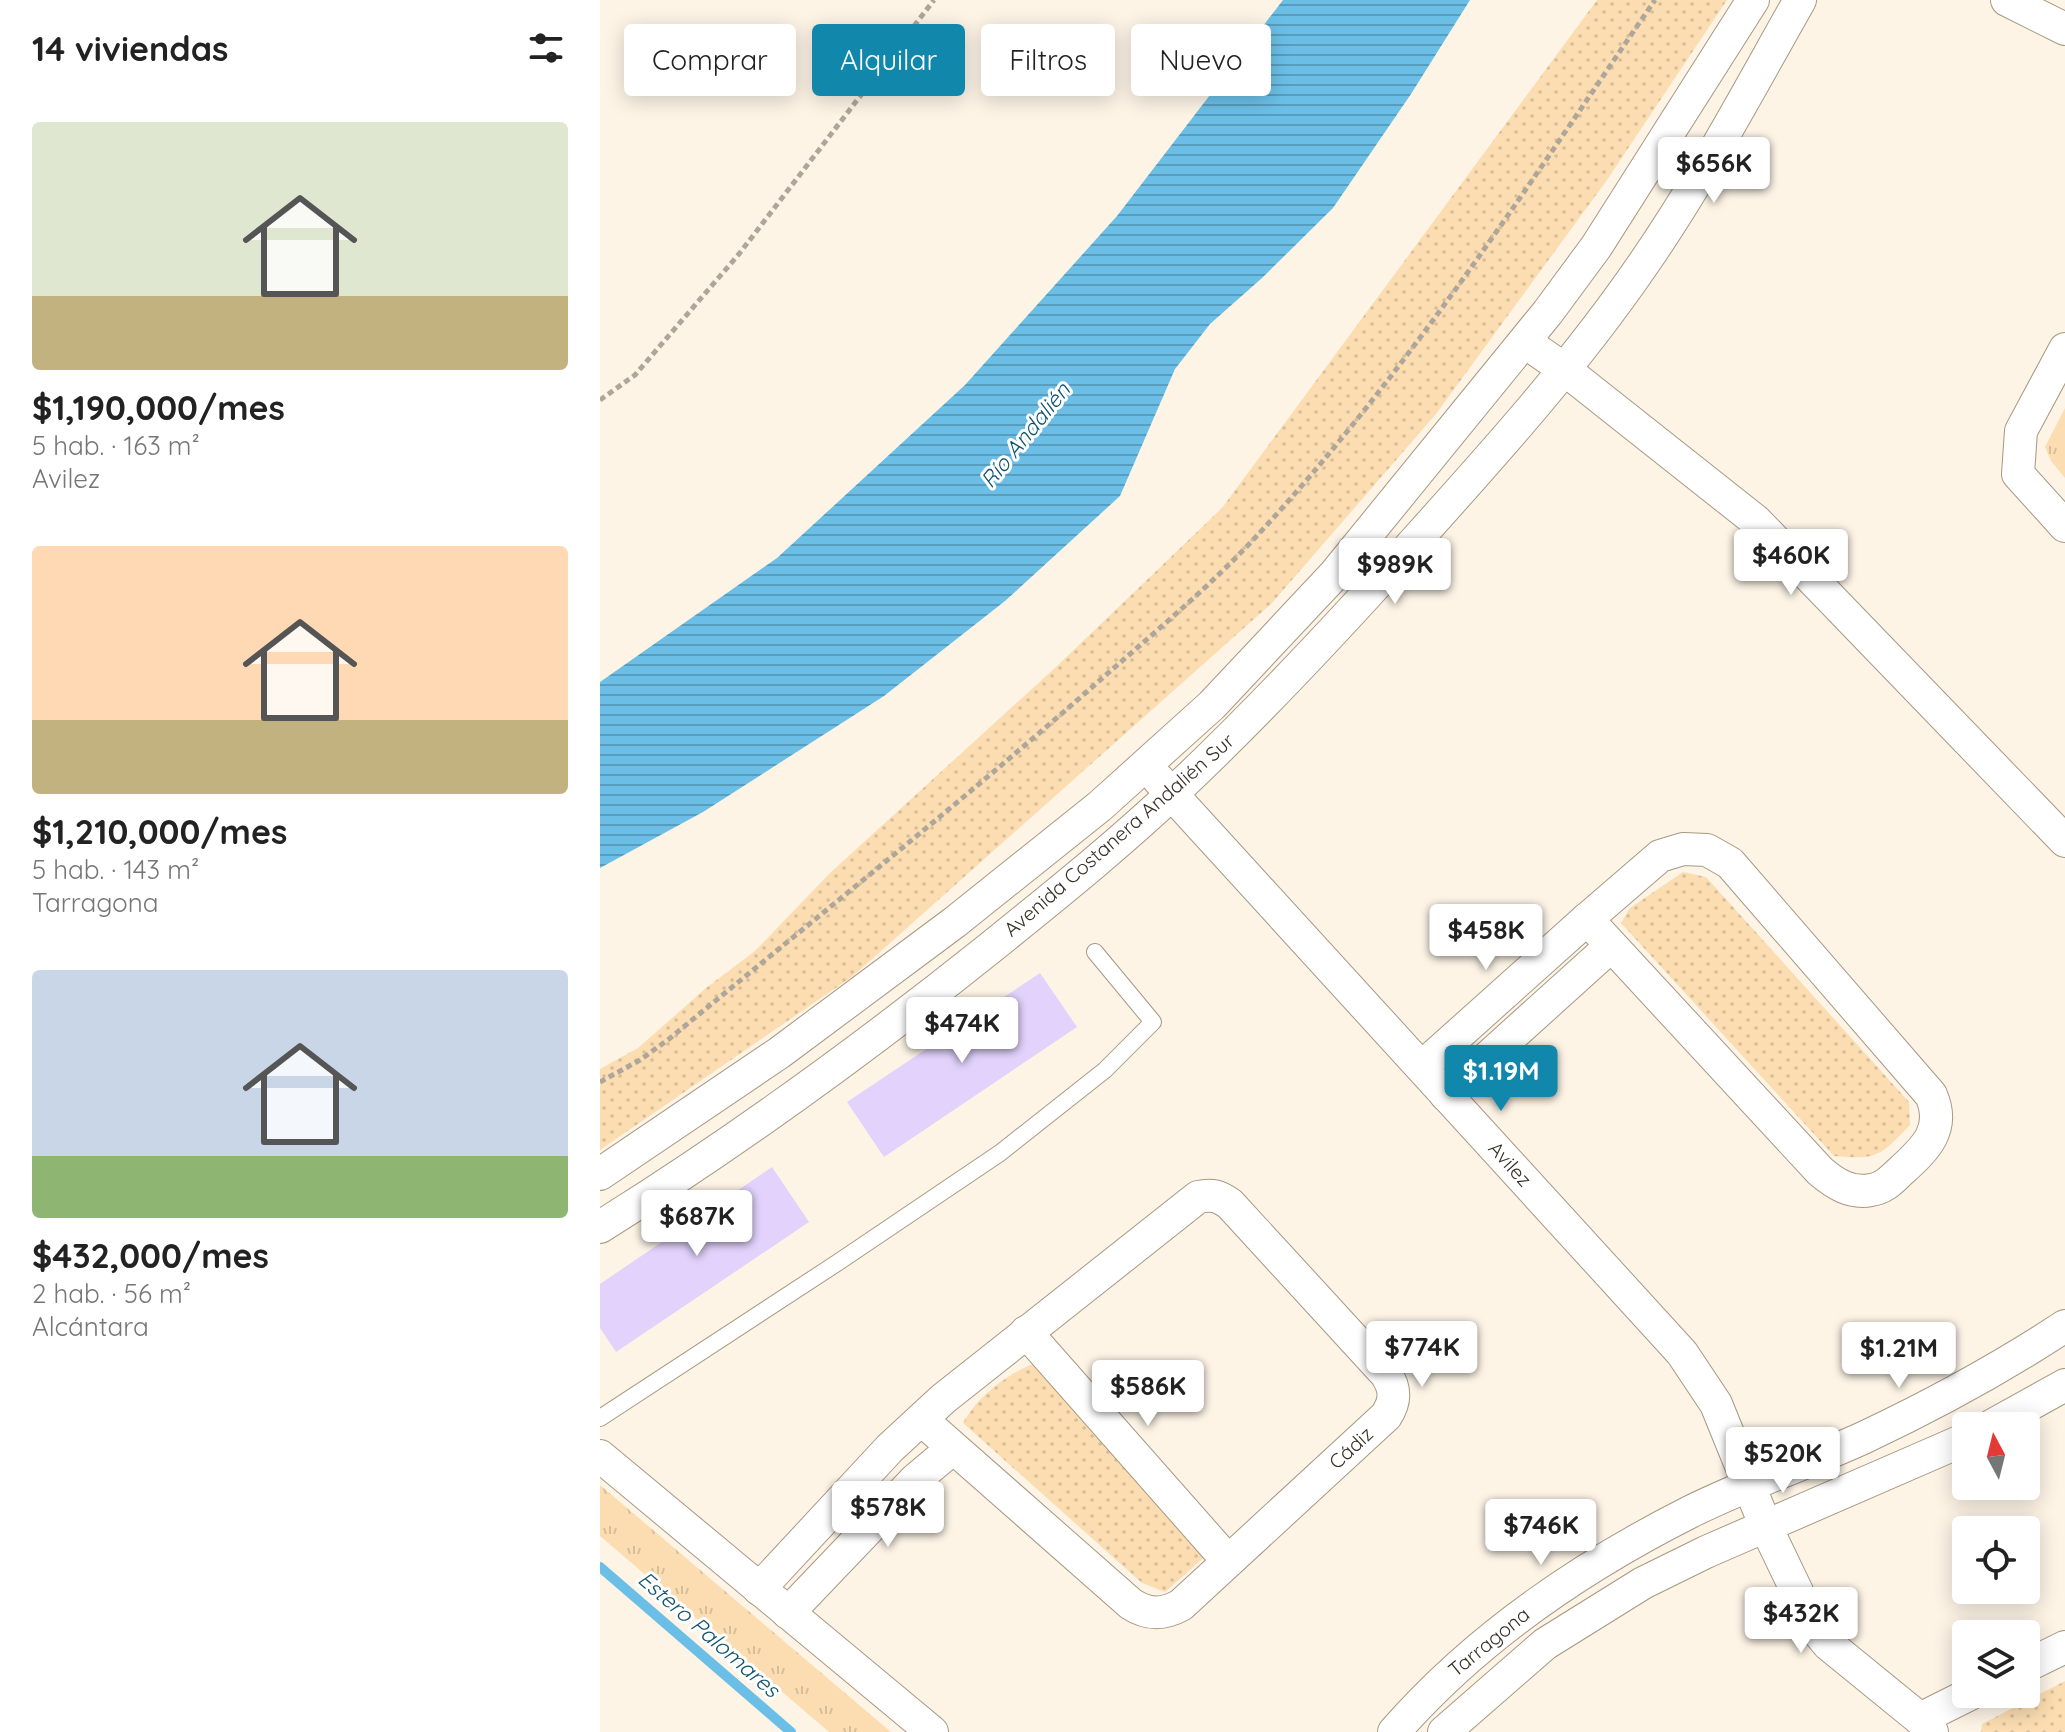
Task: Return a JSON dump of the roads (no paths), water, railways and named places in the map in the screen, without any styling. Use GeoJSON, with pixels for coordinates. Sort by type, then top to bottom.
{"type":"FeatureCollection","features":[{"type":"Feature","properties":{"kind":"street","name":"Avenida Costanera Andalién Sur"},"geometry":{"type":"LineString","coordinates":[[600,1174],[689,1116],[867,988],[1040,854],[1147,766],[1212,705],[1314,598],[1525,342],[1596,247],[1753,0]]}},
{"type":"Feature","properties":{"kind":"street","name":"Avenida Costanera Andalién Sur"},"geometry":{"type":"LineString","coordinates":[[600,1227],[741,1135],[911,1010],[1044,904],[1173,794],[1260,709],[1485,464],[1564,369],[1644,263],[1700,175],[1800,0]]}},
{"type":"Feature","properties":{"kind":"street"},"geometry":{"type":"LineString","coordinates":[[2007,0],[2065,29]]}},
{"type":"Feature","properties":{"kind":"street"},"geometry":{"type":"LineString","coordinates":[[1525,342],[1564,369],[1756,521],[2065,841]]}},
{"type":"Feature","properties":{"kind":"street"},"geometry":{"type":"LineString","coordinates":[[2065,349],[2021,431],[2018,474],[2065,526]]}},
{"type":"Feature","properties":{"kind":"street","name":"Avilez"},"geometry":{"type":"LineString","coordinates":[[1147,766],[1682,1353],[1716,1404],[1766,1527],[1801,1606],[1814,1627],[1828,1644],[1926,1725]]}},
{"type":"Feature","properties":{"kind":"street"},"geometry":{"type":"LineString","coordinates":[[1422,1067],[1587,919],[1660,856],[1683,849],[1707,850],[1730,863],[1925,1086],[1936,1106],[1938,1117],[1930,1142],[1883,1187],[1854,1191],[1840,1186],[1820,1171],[1587,919]]}},
{"type":"Feature","properties":{"kind":"street"},"geometry":{"type":"LineString","coordinates":[[1446,1095],[1611,946]]}},
{"type":"Feature","properties":{"kind":"street","name":"Cádiz"},"geometry":{"type":"LineString","coordinates":[[759,1589],[890,1448],[943,1399],[1198,1197],[1220,1197],[1230,1204],[1386,1374],[1395,1395],[1393,1406],[1386,1416],[1181,1605],[1157,1613],[1139,1609],[922,1420]]}},
{"type":"Feature","properties":{"kind":"street","name":"Tarragona"},"geometry":{"type":"LineString","coordinates":[[1394,1732],[1454,1669],[1530,1608],[1636,1541],[1749,1485],[1806,1463],[1918,1411],[1980,1378],[2065,1326]]}},
{"type":"Feature","properties":{"kind":"street"},"geometry":{"type":"LineString","coordinates":[[1026,1332],[1228,1561]]}},
{"type":"Feature","properties":{"kind":"street"},"geometry":{"type":"LineString","coordinates":[[2016,1412],[2065,1385]]}},
{"type":"Feature","properties":{"kind":"street","name":"Tarragona"},"geometry":{"type":"LineString","coordinates":[[1444,1732],[1545,1644],[1599,1609],[1674,1567],[1952,1445]]}},
{"type":"Feature","properties":{"kind":"street"},"geometry":{"type":"LineString","coordinates":[[788,1613],[915,1480],[953,1448]]}},
{"type":"Feature","properties":{"kind":"street"},"geometry":{"type":"LineString","coordinates":[[600,1456],[932,1732]]}},
{"type":"Feature","properties":{"kind":"street"},"geometry":{"type":"LineString","coordinates":[[2040,1659],[2065,1647]]}},
{"type":"Feature","properties":{"kind":"street"},"geometry":{"type":"LineString","coordinates":[[1926,1725],[1952,1707]]}},
{"type":"Feature","properties":{"kind":"lane"},"geometry":{"type":"LineString","coordinates":[[600,1418],[1000,1153],[1105,1070],[1153,1022],[1095,952]]}},
{"type":"Feature","properties":{"kind":"water","name":"Río Andalién"},"geometry":{"type":"Polygon","coordinates":[[[1283,0],[1470,0],[1411,94],[1333,208],[1210,324],[1175,369],[1120,496],[1005,601],[884,696],[703,812],[600,868],[600,682],[777,558],[965,385],[1117,216],[1209,96],[1271,96],[1271,24],[1265,24],[1283,0]]]}},
{"type":"Feature","properties":{"kind":"waterway","name":"Estero Palomares"},"geometry":{"type":"LineString","coordinates":[[600,1567],[791,1732]]}}]}
